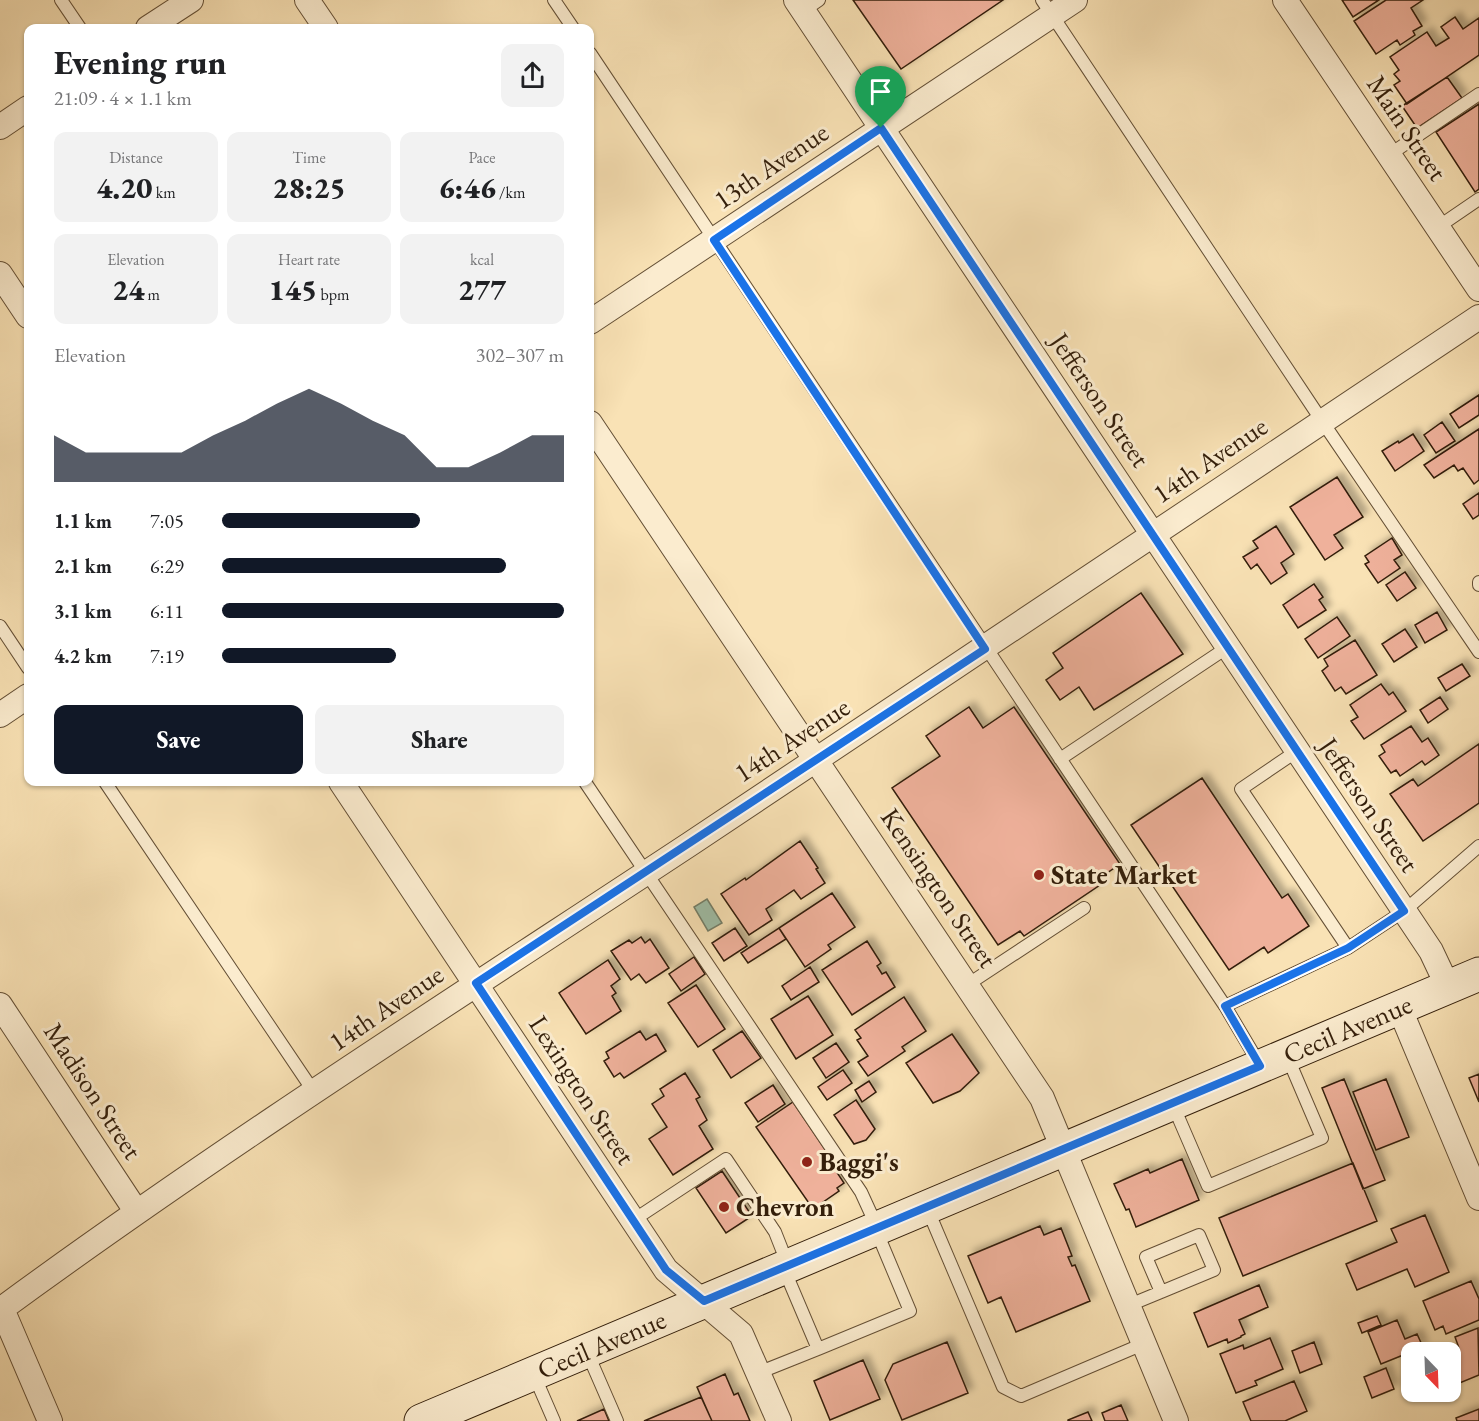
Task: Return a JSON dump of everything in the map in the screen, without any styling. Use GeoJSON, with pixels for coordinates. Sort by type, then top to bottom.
{"type":"FeatureCollection","features":[{"type":"Feature","properties":{"kind":"main road","name":"Cecil Avenue"},"geometry":{"type":"LineString","coordinates":[[421,1421],[1479,974]]}},
{"type":"Feature","properties":{"kind":"street"},"geometry":{"type":"LineString","coordinates":[[154,24],[190,0]]}},
{"type":"Feature","properties":{"kind":"street"},"geometry":{"type":"LineString","coordinates":[[307,0],[323,24]]}},
{"type":"Feature","properties":{"kind":"street","name":"13th Avenue"},"geometry":{"type":"LineString","coordinates":[[594,319],[881,128],[1047,8],[1075,0]]}},
{"type":"Feature","properties":{"kind":"street","name":"Main Street"},"geometry":{"type":"LineString","coordinates":[[1285,0],[1479,289]]}},
{"type":"Feature","properties":{"kind":"street","name":"Jefferson Street"},"geometry":{"type":"LineString","coordinates":[[806,4],[881,128],[1431,951],[1448,987]]}},
{"type":"Feature","properties":{"kind":"street"},"geometry":{"type":"LineString","coordinates":[[0,127],[24,111]]}},
{"type":"Feature","properties":{"kind":"street"},"geometry":{"type":"LineString","coordinates":[[0,274],[24,310]]}},
{"type":"Feature","properties":{"kind":"street","name":"14th Avenue"},"geometry":{"type":"LineString","coordinates":[[1,1310],[136,1211],[476,983],[985,649],[1479,317]]}},
{"type":"Feature","properties":{"kind":"street","name":"Kensington Street"},"geometry":{"type":"LineString","coordinates":[[594,429],[1042,1098],[1176,1421]]}},
{"type":"Feature","properties":{"kind":"street"},"geometry":{"type":"LineString","coordinates":[[0,715],[24,699]]}},
{"type":"Feature","properties":{"kind":"street","name":"Lexington Street"},"geometry":{"type":"LineString","coordinates":[[344,786],[666,1270],[741,1334],[779,1421]]}},
{"type":"Feature","properties":{"kind":"street","name":"Madison Street"},"geometry":{"type":"LineString","coordinates":[[0,1005],[136,1211]]}},
{"type":"Feature","properties":{"kind":"street"},"geometry":{"type":"LineString","coordinates":[[1399,1008],[1479,1198]]}},
{"type":"Feature","properties":{"kind":"street"},"geometry":{"type":"LineString","coordinates":[[1,1310],[50,1421]]}},
{"type":"Feature","properties":{"kind":"lane"},"geometry":{"type":"LineString","coordinates":[[61,0],[77,24]]}},
{"type":"Feature","properties":{"kind":"lane"},"geometry":{"type":"LineString","coordinates":[[554,0],[570,24]]}},
{"type":"Feature","properties":{"kind":"lane"},"geometry":{"type":"LineString","coordinates":[[1047,8],[1479,652]]}},
{"type":"Feature","properties":{"kind":"lane"},"geometry":{"type":"LineString","coordinates":[[594,59],[1225,1006],[1273,1060],[1322,1138],[1208,1186],[1173,1103]]}},
{"type":"Feature","properties":{"kind":"lane"},"geometry":{"type":"LineString","coordinates":[[1389,155],[1479,94]]}},
{"type":"Feature","properties":{"kind":"lane"},"geometry":{"type":"LineString","coordinates":[[1438,227],[1479,199]]}},
{"type":"Feature","properties":{"kind":"lane"},"geometry":{"type":"LineString","coordinates":[[0,626],[24,662]]}},
{"type":"Feature","properties":{"kind":"lane"},"geometry":{"type":"LineString","coordinates":[[1060,759],[1228,647]]}},
{"type":"Feature","properties":{"kind":"lane"},"geometry":{"type":"LineString","coordinates":[[1298,752],[1241,789],[1348,948]]}},
{"type":"Feature","properties":{"kind":"lane"},"geometry":{"type":"LineString","coordinates":[[108,786],[314,1092]]}},
{"type":"Feature","properties":{"kind":"lane"},"geometry":{"type":"LineString","coordinates":[[588,786],[866,1199],[910,1311],[759,1374]]}},
{"type":"Feature","properties":{"kind":"lane"},"geometry":{"type":"LineString","coordinates":[[1225,1006],[1348,948],[1404,911],[1479,846]]}},
{"type":"Feature","properties":{"kind":"lane"},"geometry":{"type":"LineString","coordinates":[[968,985],[1084,908]]}},
{"type":"Feature","properties":{"kind":"lane"},"geometry":{"type":"LineString","coordinates":[[632,1221],[726,1158],[775,1232],[818,1349]]}},
{"type":"Feature","properties":{"kind":"lane"},"geometry":{"type":"LineString","coordinates":[[927,1208],[1003,1387],[1021,1396],[1143,1344]]}},
{"type":"Feature","properties":{"kind":"lane"},"geometry":{"type":"LineString","coordinates":[[1127,1306],[1161,1292],[1214,1270],[1199,1235],[1146,1257],[1161,1292]]}},
{"type":"Feature","properties":{"kind":"lane"},"geometry":{"type":"LineString","coordinates":[[586,1351],[617,1421]]}},
{"type":"Feature","properties":{"kind":"lane"},"geometry":{"type":"LineString","coordinates":[[533,1374],[554,1421]]}},
{"type":"Feature","properties":{"kind":"shaded area"},"geometry":{"type":"Polygon","coordinates":[[[707,899],[722,923],[708,931],[694,907],[707,899]]]}},
{"type":"Feature","properties":{"kind":"building"},"geometry":{"type":"Polygon","coordinates":[[[853,0],[1003,0],[901,69],[853,0]]]}},
{"type":"Feature","properties":{"kind":"building"},"geometry":{"type":"Polygon","coordinates":[[[1342,0],[1379,0],[1353,17],[1342,0]]]}},
{"type":"Feature","properties":{"kind":"building"},"geometry":{"type":"Polygon","coordinates":[[[1386,0],[1423,0],[1411,8],[1422,26],[1413,31],[1415,35],[1400,45],[1397,40],[1376,54],[1354,21],[1386,0]]]}},
{"type":"Feature","properties":{"kind":"building"},"geometry":{"type":"Polygon","coordinates":[[[1455,17],[1463,29],[1479,18],[1479,55],[1407,104],[1394,85],[1400,81],[1394,74],[1399,70],[1390,57],[1427,32],[1436,46],[1449,38],[1441,27],[1455,17]]]}},
{"type":"Feature","properties":{"kind":"building"},"geometry":{"type":"Polygon","coordinates":[[[1447,77],[1462,98],[1417,128],[1402,106],[1447,77]]]}},
{"type":"Feature","properties":{"kind":"building"},"geometry":{"type":"Polygon","coordinates":[[[1479,104],[1479,189],[1475,192],[1436,132],[1479,104]]]}},
{"type":"Feature","properties":{"kind":"building"},"geometry":{"type":"Polygon","coordinates":[[[1479,395],[1479,415],[1459,428],[1450,414],[1479,395]]]}},
{"type":"Feature","properties":{"kind":"building"},"geometry":{"type":"Polygon","coordinates":[[[1442,422],[1455,441],[1436,453],[1424,435],[1442,422]]]}},
{"type":"Feature","properties":{"kind":"building"},"geometry":{"type":"Polygon","coordinates":[[[1479,429],[1479,480],[1474,484],[1463,468],[1458,471],[1454,465],[1434,478],[1424,465],[1479,429]]]}},
{"type":"Feature","properties":{"kind":"building"},"geometry":{"type":"Polygon","coordinates":[[[1413,434],[1424,451],[1395,471],[1382,451],[1413,434]]]}},
{"type":"Feature","properties":{"kind":"building"},"geometry":{"type":"Polygon","coordinates":[[[1337,477],[1363,517],[1334,535],[1343,548],[1325,560],[1290,507],[1337,477]]]}},
{"type":"Feature","properties":{"kind":"building"},"geometry":{"type":"Polygon","coordinates":[[[1479,493],[1479,515],[1473,519],[1463,504],[1479,493]]]}},
{"type":"Feature","properties":{"kind":"building"},"geometry":{"type":"Polygon","coordinates":[[[1276,526],[1294,554],[1281,563],[1287,573],[1271,584],[1257,564],[1251,569],[1243,557],[1258,548],[1253,541],[1276,526]]]}},
{"type":"Feature","properties":{"kind":"building"},"geometry":{"type":"Polygon","coordinates":[[[1392,538],[1402,555],[1394,560],[1400,568],[1378,583],[1365,564],[1369,562],[1365,556],[1392,538]]]}},
{"type":"Feature","properties":{"kind":"building"},"geometry":{"type":"Polygon","coordinates":[[[1405,572],[1416,588],[1397,601],[1386,585],[1405,572]]]}},
{"type":"Feature","properties":{"kind":"building"},"geometry":{"type":"Polygon","coordinates":[[[1314,584],[1323,597],[1319,600],[1326,610],[1298,628],[1283,605],[1314,584]]]}},
{"type":"Feature","properties":{"kind":"building"},"geometry":{"type":"Polygon","coordinates":[[[1141,593],[1183,654],[1094,710],[1079,687],[1060,700],[1046,680],[1063,668],[1053,653],[1141,593]]]}},
{"type":"Feature","properties":{"kind":"building"},"geometry":{"type":"Polygon","coordinates":[[[1437,612],[1447,630],[1425,643],[1415,625],[1437,612]]]}},
{"type":"Feature","properties":{"kind":"building"},"geometry":{"type":"Polygon","coordinates":[[[1337,617],[1350,636],[1318,658],[1305,639],[1337,617]]]}},
{"type":"Feature","properties":{"kind":"building"},"geometry":{"type":"Polygon","coordinates":[[[1405,629],[1417,647],[1394,662],[1382,644],[1405,629]]]}},
{"type":"Feature","properties":{"kind":"building"},"geometry":{"type":"Polygon","coordinates":[[[1355,640],[1377,675],[1346,694],[1341,687],[1335,691],[1322,671],[1328,666],[1324,659],[1355,640]]]}},
{"type":"Feature","properties":{"kind":"building"},"geometry":{"type":"Polygon","coordinates":[[[1462,664],[1470,676],[1446,691],[1438,678],[1462,664]]]}},
{"type":"Feature","properties":{"kind":"building"},"geometry":{"type":"Polygon","coordinates":[[[1381,684],[1389,695],[1393,692],[1406,711],[1364,739],[1351,721],[1358,717],[1350,705],[1381,684]]]}},
{"type":"Feature","properties":{"kind":"building"},"geometry":{"type":"Polygon","coordinates":[[[1440,697],[1448,709],[1428,723],[1420,710],[1440,697]]]}},
{"type":"Feature","properties":{"kind":"building"},"geometry":{"type":"Polygon","coordinates":[[[969,707],[983,728],[1014,707],[1120,864],[1097,880],[1100,885],[1024,936],[1020,931],[998,945],[892,788],[940,756],[926,736],[969,707]]]}},
{"type":"Feature","properties":{"kind":"building"},"geometry":{"type":"Polygon","coordinates":[[[1411,726],[1422,742],[1428,738],[1439,755],[1425,765],[1422,761],[1400,776],[1396,770],[1391,773],[1379,756],[1385,752],[1381,745],[1411,726]]]}},
{"type":"Feature","properties":{"kind":"building"},"geometry":{"type":"Polygon","coordinates":[[[1479,744],[1479,803],[1423,841],[1390,794],[1413,779],[1418,786],[1479,744]]]}},
{"type":"Feature","properties":{"kind":"building"},"geometry":{"type":"Polygon","coordinates":[[[1202,778],[1282,898],[1288,894],[1309,926],[1268,953],[1264,947],[1229,970],[1131,825],[1202,778]]]}},
{"type":"Feature","properties":{"kind":"building"},"geometry":{"type":"Polygon","coordinates":[[[800,841],[825,883],[801,899],[794,890],[766,909],[772,920],[749,935],[721,894],[745,878],[746,880],[800,841]]]}},
{"type":"Feature","properties":{"kind":"building"},"geometry":{"type":"Polygon","coordinates":[[[832,893],[855,927],[828,945],[831,949],[805,967],[779,928],[832,893]]]}},
{"type":"Feature","properties":{"kind":"building"},"geometry":{"type":"Polygon","coordinates":[[[735,928],[747,946],[724,961],[712,943],[735,928]]]}},
{"type":"Feature","properties":{"kind":"building"},"geometry":{"type":"Polygon","coordinates":[[[779,928],[786,939],[748,963],[741,953],[779,928]]]}},
{"type":"Feature","properties":{"kind":"building"},"geometry":{"type":"Polygon","coordinates":[[[641,937],[645,943],[650,939],[669,968],[646,983],[639,974],[631,980],[611,951],[629,940],[632,943],[641,937]]]}},
{"type":"Feature","properties":{"kind":"building"},"geometry":{"type":"Polygon","coordinates":[[[867,941],[881,963],[877,966],[882,974],[886,972],[895,987],[852,1015],[822,970],[867,941]]]}},
{"type":"Feature","properties":{"kind":"building"},"geometry":{"type":"Polygon","coordinates":[[[694,957],[705,974],[681,991],[669,974],[694,957]]]}},
{"type":"Feature","properties":{"kind":"building"},"geometry":{"type":"Polygon","coordinates":[[[608,960],[620,979],[611,986],[616,993],[612,996],[621,1011],[586,1034],[559,993],[608,960]]]}},
{"type":"Feature","properties":{"kind":"building"},"geometry":{"type":"Polygon","coordinates":[[[810,967],[819,982],[791,1000],[782,986],[810,967]]]}},
{"type":"Feature","properties":{"kind":"building"},"geometry":{"type":"Polygon","coordinates":[[[696,985],[725,1029],[698,1047],[668,1003],[696,985]]]}},
{"type":"Feature","properties":{"kind":"building"},"geometry":{"type":"Polygon","coordinates":[[[808,996],[833,1035],[796,1059],[771,1019],[808,996]]]}},
{"type":"Feature","properties":{"kind":"building"},"geometry":{"type":"Polygon","coordinates":[[[904,997],[926,1031],[902,1047],[905,1051],[868,1076],[858,1062],[868,1056],[857,1040],[861,1038],[855,1030],[904,997]]]}},
{"type":"Feature","properties":{"kind":"building"},"geometry":{"type":"Polygon","coordinates":[[[640,1031],[646,1040],[656,1034],[666,1051],[624,1078],[620,1073],[614,1077],[604,1061],[609,1058],[606,1052],[640,1031]]]}},
{"type":"Feature","properties":{"kind":"building"},"geometry":{"type":"Polygon","coordinates":[[[742,1031],[761,1058],[731,1078],[713,1050],[742,1031]]]}},
{"type":"Feature","properties":{"kind":"building"},"geometry":{"type":"Polygon","coordinates":[[[952,1034],[979,1073],[960,1091],[933,1103],[906,1063],[952,1034]]]}},
{"type":"Feature","properties":{"kind":"building"},"geometry":{"type":"Polygon","coordinates":[[[836,1043],[849,1062],[826,1078],[813,1058],[836,1043]]]}},
{"type":"Feature","properties":{"kind":"building"},"geometry":{"type":"Polygon","coordinates":[[[843,1070],[852,1083],[827,1100],[818,1087],[843,1070]]]}},
{"type":"Feature","properties":{"kind":"building"},"geometry":{"type":"Polygon","coordinates":[[[685,1073],[700,1097],[696,1099],[707,1120],[699,1126],[713,1149],[673,1175],[649,1139],[667,1127],[652,1104],[664,1096],[660,1089],[685,1073]]]}},
{"type":"Feature","properties":{"kind":"building"},"geometry":{"type":"Polygon","coordinates":[[[1479,1074],[1479,1102],[1469,1078],[1479,1074]]]}},
{"type":"Feature","properties":{"kind":"building"},"geometry":{"type":"Polygon","coordinates":[[[1344,1079],[1385,1180],[1363,1189],[1322,1088],[1344,1079]]]}},
{"type":"Feature","properties":{"kind":"building"},"geometry":{"type":"Polygon","coordinates":[[[1386,1079],[1409,1137],[1376,1150],[1353,1092],[1386,1079]]]}},
{"type":"Feature","properties":{"kind":"building"},"geometry":{"type":"Polygon","coordinates":[[[869,1081],[876,1092],[862,1102],[855,1090],[869,1081]]]}},
{"type":"Feature","properties":{"kind":"building"},"geometry":{"type":"Polygon","coordinates":[[[773,1085],[785,1104],[758,1122],[745,1103],[773,1085]]]}},
{"type":"Feature","properties":{"kind":"building"},"geometry":{"type":"Polygon","coordinates":[[[856,1100],[875,1129],[866,1140],[854,1144],[834,1115],[856,1100]]]}},
{"type":"Feature","properties":{"kind":"building"},"geometry":{"type":"Polygon","coordinates":[[[793,1102],[831,1158],[828,1159],[844,1183],[837,1188],[839,1191],[813,1209],[756,1127],[793,1102]]]}},
{"type":"Feature","properties":{"kind":"building"},"geometry":{"type":"Polygon","coordinates":[[[1182,1159],[1199,1200],[1136,1227],[1129,1209],[1126,1210],[1114,1184],[1148,1169],[1150,1173],[1182,1159]]]}},
{"type":"Feature","properties":{"kind":"building"},"geometry":{"type":"Polygon","coordinates":[[[1353,1163],[1377,1221],[1243,1276],[1219,1218],[1353,1163]]]}},
{"type":"Feature","properties":{"kind":"building"},"geometry":{"type":"Polygon","coordinates":[[[722,1171],[752,1216],[726,1233],[696,1188],[722,1171]]]}},
{"type":"Feature","properties":{"kind":"building"},"geometry":{"type":"Polygon","coordinates":[[[1425,1215],[1449,1272],[1415,1287],[1407,1269],[1357,1290],[1346,1264],[1397,1242],[1391,1229],[1425,1215]]]}},
{"type":"Feature","properties":{"kind":"building"},"geometry":{"type":"Polygon","coordinates":[[[1040,1226],[1044,1235],[1061,1228],[1072,1256],[1068,1257],[1072,1266],[1075,1265],[1090,1301],[1016,1332],[1001,1297],[988,1303],[968,1256],[1040,1226]]]}},
{"type":"Feature","properties":{"kind":"building"},"geometry":{"type":"Polygon","coordinates":[[[1471,1281],[1479,1299],[1479,1320],[1446,1334],[1443,1326],[1435,1330],[1423,1301],[1471,1281]]]}},
{"type":"Feature","properties":{"kind":"building"},"geometry":{"type":"Polygon","coordinates":[[[1259,1285],[1268,1307],[1239,1320],[1245,1334],[1241,1337],[1228,1343],[1227,1339],[1208,1347],[1194,1313],[1259,1285]]]}},
{"type":"Feature","properties":{"kind":"building"},"geometry":{"type":"Polygon","coordinates":[[[1377,1316],[1381,1325],[1362,1333],[1358,1323],[1377,1316]]]}},
{"type":"Feature","properties":{"kind":"building"},"geometry":{"type":"Polygon","coordinates":[[[1397,1320],[1405,1339],[1417,1334],[1421,1342],[1401,1342],[1401,1356],[1381,1364],[1368,1332],[1397,1320]]]}},
{"type":"Feature","properties":{"kind":"building"},"geometry":{"type":"Polygon","coordinates":[[[1478,1328],[1479,1375],[1461,1382],[1461,1342],[1457,1342],[1455,1337],[1478,1328]]]}},
{"type":"Feature","properties":{"kind":"building"},"geometry":{"type":"Polygon","coordinates":[[[1270,1338],[1283,1369],[1255,1381],[1257,1385],[1236,1393],[1220,1354],[1243,1345],[1244,1349],[1270,1338]]]}},
{"type":"Feature","properties":{"kind":"building"},"geometry":{"type":"Polygon","coordinates":[[[947,1342],[968,1393],[902,1420],[885,1380],[893,1364],[947,1342]]]}},
{"type":"Feature","properties":{"kind":"building"},"geometry":{"type":"Polygon","coordinates":[[[1314,1342],[1322,1364],[1300,1373],[1292,1351],[1314,1342]]]}},
{"type":"Feature","properties":{"kind":"building"},"geometry":{"type":"Polygon","coordinates":[[[863,1360],[880,1399],[830,1420],[814,1381],[863,1360]]]}},
{"type":"Feature","properties":{"kind":"building"},"geometry":{"type":"Polygon","coordinates":[[[1386,1368],[1394,1389],[1372,1398],[1364,1377],[1386,1368]]]}},
{"type":"Feature","properties":{"kind":"building"},"geometry":{"type":"Polygon","coordinates":[[[725,1374],[734,1395],[738,1393],[750,1421],[712,1421],[697,1387],[725,1374]]]}},
{"type":"Feature","properties":{"kind":"building"},"geometry":{"type":"Polygon","coordinates":[[[1294,1381],[1307,1411],[1285,1421],[1251,1421],[1243,1402],[1294,1381]]]}},
{"type":"Feature","properties":{"kind":"building"},"geometry":{"type":"Polygon","coordinates":[[[701,1397],[712,1421],[644,1421],[701,1397]]]}},
{"type":"Feature","properties":{"kind":"building"},"geometry":{"type":"Polygon","coordinates":[[[1121,1405],[1128,1421],[1105,1421],[1102,1413],[1121,1405]]]}},
{"type":"Feature","properties":{"kind":"building"},"geometry":{"type":"Polygon","coordinates":[[[604,1409],[609,1421],[577,1421],[604,1409]]]}},
{"type":"Feature","properties":{"kind":"building"},"geometry":{"type":"Polygon","coordinates":[[[1479,1409],[1479,1421],[1457,1421],[1456,1418],[1479,1409]]]}},
{"type":"Feature","properties":{"kind":"building"},"geometry":{"type":"Polygon","coordinates":[[[1088,1412],[1092,1421],[1068,1421],[1068,1420],[1088,1412]]]}},
{"type":"Feature","properties":{"kind":"place","name":"State Market"},"geometry":{"type":"Point","coordinates":[1039,875]}},
{"type":"Feature","properties":{"kind":"place","name":"Baggi's"},"geometry":{"type":"Point","coordinates":[807,1162]}},
{"type":"Feature","properties":{"kind":"place","name":"Chevron"},"geometry":{"type":"Point","coordinates":[724,1207]}},
{"type":"Feature","properties":{"kind":"route"},"geometry":{"type":"LineString","coordinates":[[881,128],[1404,911],[1348,948],[1225,1006],[1260,1066],[704,1301],[666,1270],[476,983],[985,649],[714,240],[881,128]]}}]}
